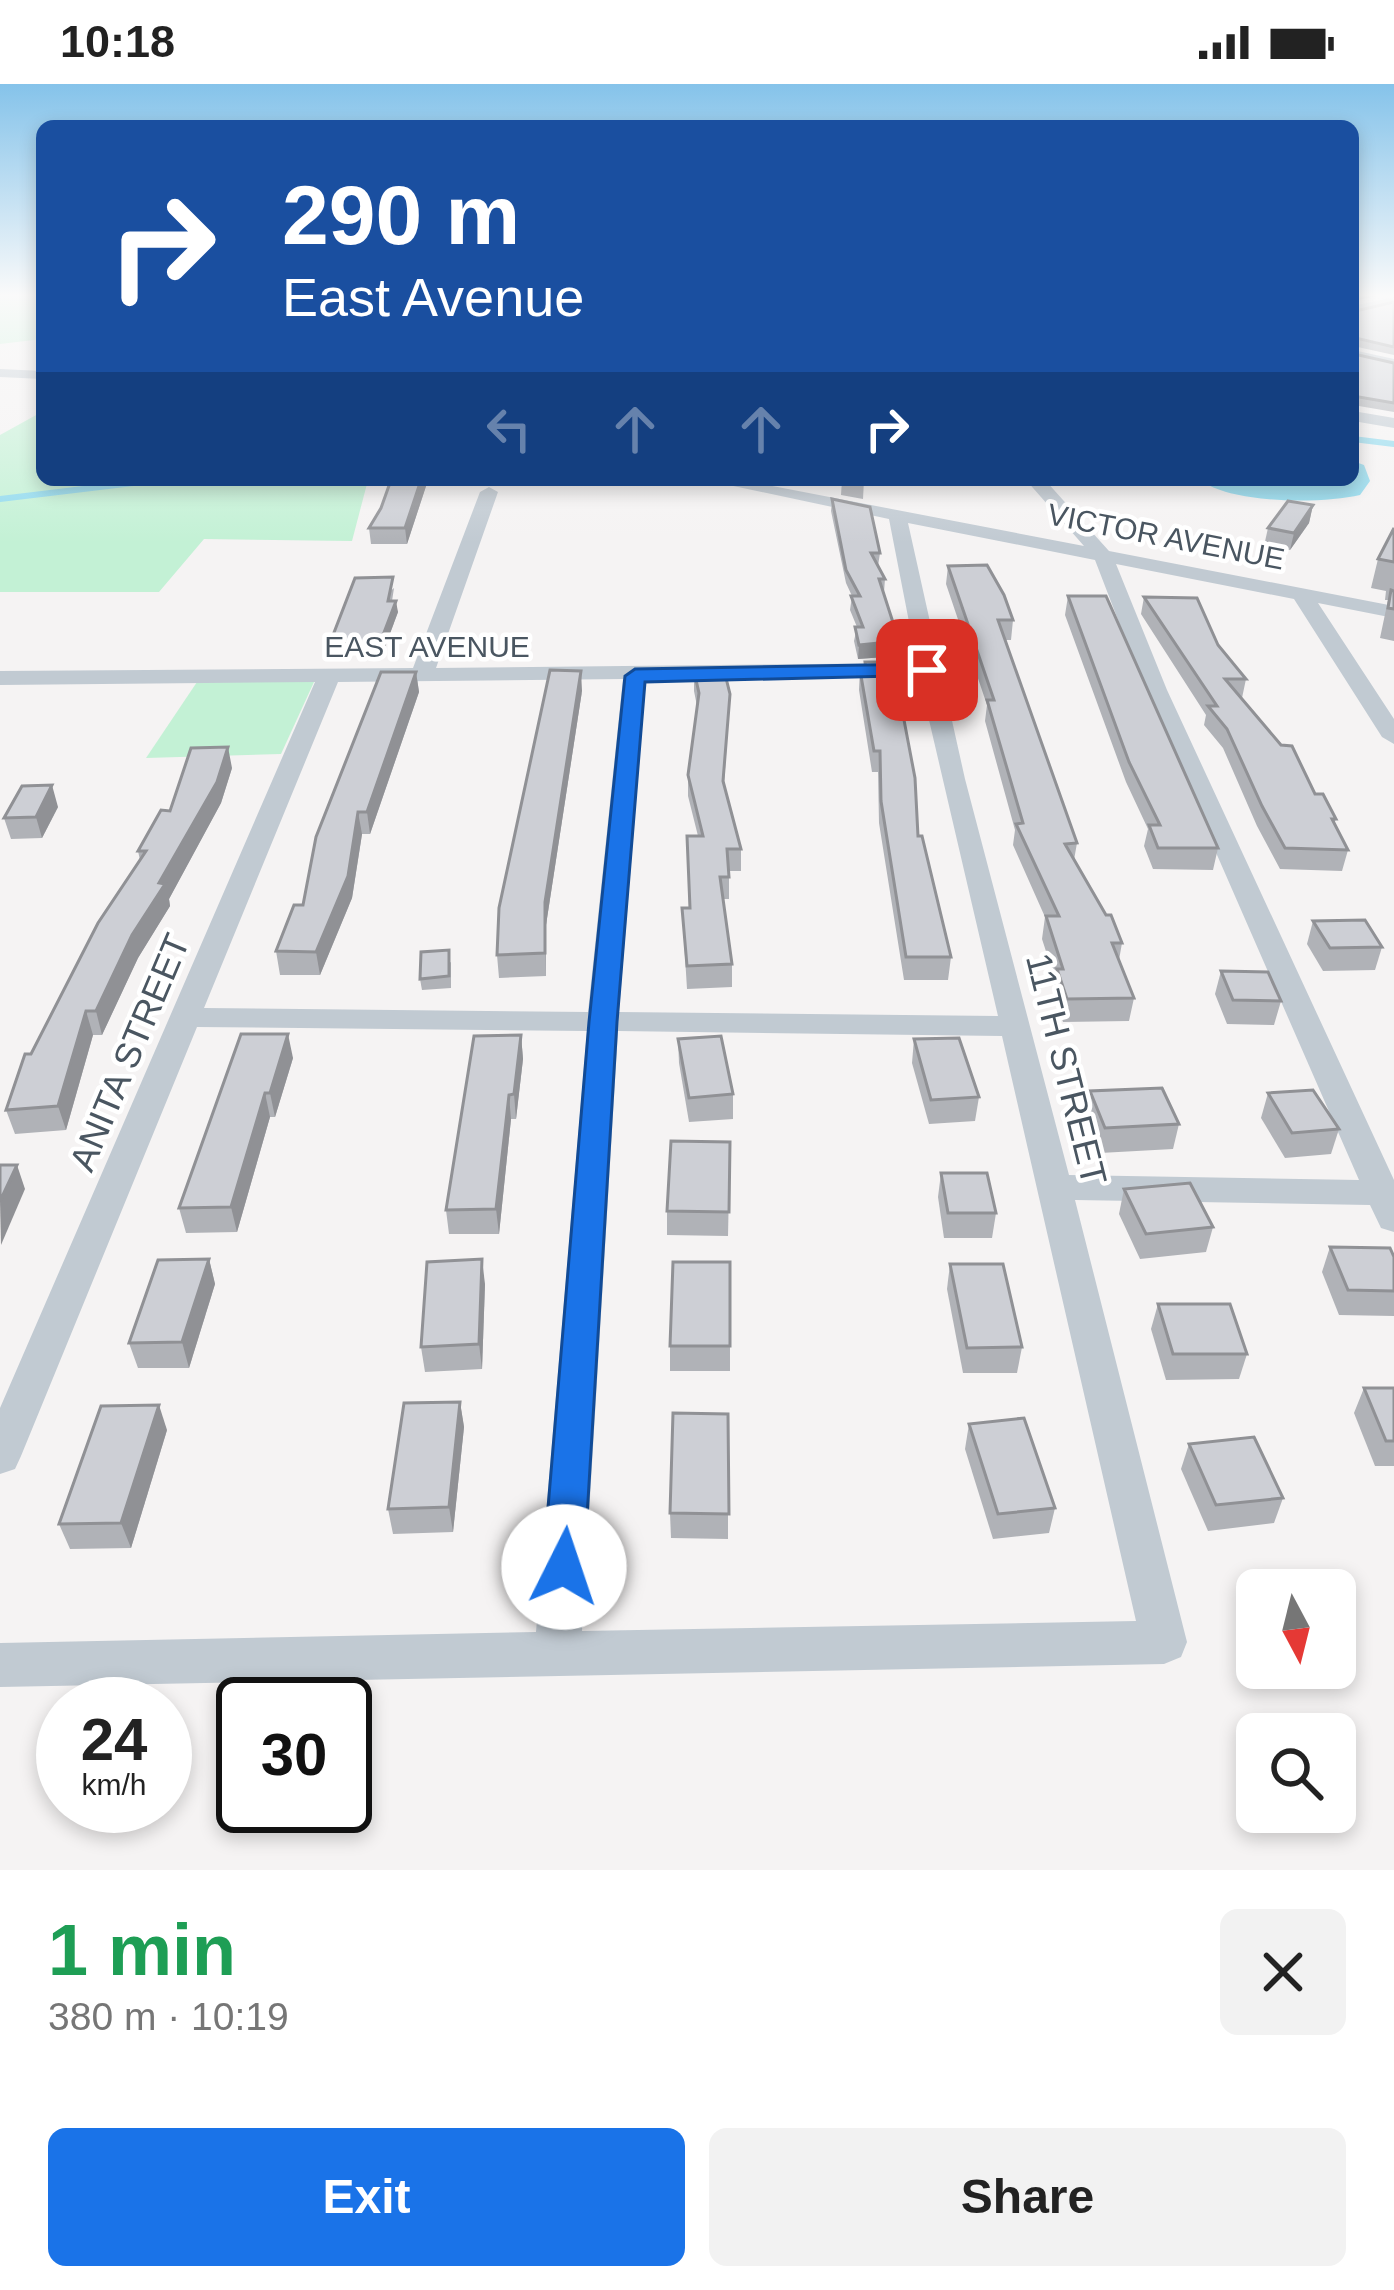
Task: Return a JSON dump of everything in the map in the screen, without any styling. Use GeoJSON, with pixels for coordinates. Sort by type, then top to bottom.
{"type":"FeatureCollection","features":[{"type":"Feature","properties":{"kind":"street"},"geometry":{"type":"LineString","coordinates":[[1359,417],[1394,423]]}},
{"type":"Feature","properties":{"kind":"street","name":"VICTOR AVENUE"},"geometry":{"type":"LineString","coordinates":[[745,486],[1394,612]]}},
{"type":"Feature","properties":{"kind":"street"},"geometry":{"type":"LineString","coordinates":[[1041,486],[1103,556],[1156,690],[1390,1202],[1055,1187]]}},
{"type":"Feature","properties":{"kind":"street"},"geometry":{"type":"LineString","coordinates":[[422,677],[489,492]]}},
{"type":"Feature","properties":{"kind":"street","name":"11TH STREET"},"geometry":{"type":"LineString","coordinates":[[557,1658],[1164,1642],[927,670],[897,515]]}},
{"type":"Feature","properties":{"kind":"street"},"geometry":{"type":"LineString","coordinates":[[1300,593],[1394,737]]}},
{"type":"Feature","properties":{"kind":"street","name":"EAST AVENUE"},"geometry":{"type":"LineString","coordinates":[[0,678],[927,670]]}},
{"type":"Feature","properties":{"kind":"street"},"geometry":{"type":"LineString","coordinates":[[0,1665],[557,1658],[603,1022],[635,676]]}},
{"type":"Feature","properties":{"kind":"street","name":"ANITA STREET"},"geometry":{"type":"LineString","coordinates":[[0,1456],[328,678]]}},
{"type":"Feature","properties":{"kind":"street"},"geometry":{"type":"LineString","coordinates":[[186,1017],[1016,1026]]}},
{"type":"Feature","properties":{"kind":"green space"},"geometry":{"type":"Polygon","coordinates":[[[36,415],[36,486],[366,486],[352,541],[204,539],[159,592],[0,592],[0,435],[36,415]]]}},
{"type":"Feature","properties":{"kind":"green space"},"geometry":{"type":"Polygon","coordinates":[[[197,682],[314,682],[281,754],[146,758],[197,682]]]}},
{"type":"Feature","properties":{"kind":"water"},"geometry":{"type":"Polygon","coordinates":[[[1359,463],[1370,481],[1360,495],[1301,501],[1254,498],[1210,486],[1359,486],[1359,463]]]}},
{"type":"Feature","properties":{"kind":"building"},"geometry":{"type":"Polygon","coordinates":[[[1359,376],[1394,376],[1394,403],[1359,397],[1359,376]]]}},
{"type":"Feature","properties":{"kind":"building"},"geometry":{"type":"Polygon","coordinates":[[[389,486],[419,486],[405,528],[369,528],[389,486]]]}},
{"type":"Feature","properties":{"kind":"building"},"geometry":{"type":"Polygon","coordinates":[[[832,499],[870,507],[880,553],[871,553],[885,579],[879,579],[899,641],[859,645],[855,627],[863,627],[851,596],[860,596],[846,570],[832,499]]]}},
{"type":"Feature","properties":{"kind":"building"},"geometry":{"type":"Polygon","coordinates":[[[1288,501],[1313,505],[1294,533],[1268,528],[1288,501]]]}},
{"type":"Feature","properties":{"kind":"building"},"geometry":{"type":"Polygon","coordinates":[[[1394,528],[1394,562],[1378,559],[1394,528]]]}},
{"type":"Feature","properties":{"kind":"building"},"geometry":{"type":"Polygon","coordinates":[[[987,565],[1013,620],[998,620],[1077,843],[1065,844],[1106,915],[1111,915],[1122,943],[1112,943],[1134,998],[1067,999],[1046,916],[1059,916],[1016,824],[1023,823],[987,700],[994,700],[948,566],[987,565]]]}},
{"type":"Feature","properties":{"kind":"building"},"geometry":{"type":"Polygon","coordinates":[[[393,577],[388,601],[396,601],[380,643],[330,643],[355,578],[393,577]]]}},
{"type":"Feature","properties":{"kind":"building"},"geometry":{"type":"Polygon","coordinates":[[[1068,596],[1106,596],[1218,848],[1158,848],[1149,825],[1160,825],[1129,762],[1068,596]]]}},
{"type":"Feature","properties":{"kind":"building"},"geometry":{"type":"Polygon","coordinates":[[[1144,597],[1197,598],[1218,645],[1246,679],[1225,679],[1281,745],[1292,746],[1315,794],[1323,794],[1348,850],[1285,848],[1227,729],[1208,706],[1217,706],[1144,597]]]}},
{"type":"Feature","properties":{"kind":"building"},"geometry":{"type":"Polygon","coordinates":[[[865,662],[893,662],[915,778],[918,836],[922,836],[951,957],[906,957],[881,801],[880,751],[874,751],[860,670],[866,670],[865,662]]]}},
{"type":"Feature","properties":{"kind":"building"},"geometry":{"type":"Polygon","coordinates":[[[550,670],[581,671],[545,902],[545,953],[497,955],[499,908],[550,670]]]}},
{"type":"Feature","properties":{"kind":"building"},"geometry":{"type":"Polygon","coordinates":[[[724,670],[730,694],[723,781],[741,849],[727,849],[729,877],[720,877],[732,964],[687,966],[682,908],[690,908],[687,836],[703,836],[688,775],[699,693],[694,671],[724,670]]]}},
{"type":"Feature","properties":{"kind":"building"},"geometry":{"type":"Polygon","coordinates":[[[381,672],[416,672],[367,812],[358,812],[348,876],[316,952],[276,951],[294,905],[303,905],[316,837],[381,672]]]}},
{"type":"Feature","properties":{"kind":"building"},"geometry":{"type":"Polygon","coordinates":[[[228,747],[217,782],[159,883],[165,884],[132,935],[96,1011],[86,1011],[58,1106],[6,1110],[25,1054],[31,1054],[98,923],[146,851],[138,851],[161,810],[170,811],[191,748],[228,747]]]}},
{"type":"Feature","properties":{"kind":"building"},"geometry":{"type":"Polygon","coordinates":[[[52,785],[36,817],[4,818],[22,786],[52,785]]]}},
{"type":"Feature","properties":{"kind":"building"},"geometry":{"type":"Polygon","coordinates":[[[1365,920],[1382,947],[1330,948],[1313,921],[1365,920]]]}},
{"type":"Feature","properties":{"kind":"building"},"geometry":{"type":"Polygon","coordinates":[[[449,950],[449,976],[420,979],[421,952],[449,950]]]}},
{"type":"Feature","properties":{"kind":"building"},"geometry":{"type":"Polygon","coordinates":[[[1221,971],[1268,972],[1281,1001],[1233,1000],[1221,971]]]}},
{"type":"Feature","properties":{"kind":"building"},"geometry":{"type":"Polygon","coordinates":[[[241,1034],[288,1034],[231,1207],[179,1208],[241,1034]]]}},
{"type":"Feature","properties":{"kind":"building"},"geometry":{"type":"Polygon","coordinates":[[[521,1035],[496,1209],[446,1210],[474,1036],[521,1035]]]}},
{"type":"Feature","properties":{"kind":"building"},"geometry":{"type":"Polygon","coordinates":[[[721,1036],[733,1094],[689,1098],[678,1039],[721,1036]]]}},
{"type":"Feature","properties":{"kind":"building"},"geometry":{"type":"Polygon","coordinates":[[[959,1038],[979,1097],[931,1100],[914,1039],[959,1038]]]}},
{"type":"Feature","properties":{"kind":"building"},"geometry":{"type":"Polygon","coordinates":[[[1162,1088],[1179,1124],[1105,1128],[1090,1091],[1162,1088]]]}},
{"type":"Feature","properties":{"kind":"building"},"geometry":{"type":"Polygon","coordinates":[[[1313,1090],[1339,1129],[1292,1133],[1268,1093],[1313,1090]]]}},
{"type":"Feature","properties":{"kind":"building"},"geometry":{"type":"Polygon","coordinates":[[[671,1141],[730,1142],[729,1212],[667,1211],[671,1141]]]}},
{"type":"Feature","properties":{"kind":"building"},"geometry":{"type":"Polygon","coordinates":[[[0,1165],[17,1165],[0,1201],[0,1165]]]}},
{"type":"Feature","properties":{"kind":"building"},"geometry":{"type":"Polygon","coordinates":[[[941,1173],[987,1173],[996,1213],[948,1213],[941,1173]]]}},
{"type":"Feature","properties":{"kind":"building"},"geometry":{"type":"Polygon","coordinates":[[[1190,1183],[1213,1227],[1146,1234],[1124,1189],[1190,1183]]]}},
{"type":"Feature","properties":{"kind":"building"},"geometry":{"type":"Polygon","coordinates":[[[1330,1247],[1390,1248],[1394,1291],[1348,1290],[1330,1247]]]}},
{"type":"Feature","properties":{"kind":"building"},"geometry":{"type":"Polygon","coordinates":[[[209,1259],[182,1342],[129,1343],[158,1260],[209,1259]]]}},
{"type":"Feature","properties":{"kind":"building"},"geometry":{"type":"Polygon","coordinates":[[[482,1259],[479,1344],[421,1347],[427,1262],[482,1259]]]}},
{"type":"Feature","properties":{"kind":"building"},"geometry":{"type":"Polygon","coordinates":[[[673,1262],[730,1262],[730,1346],[670,1346],[673,1262]]]}},
{"type":"Feature","properties":{"kind":"building"},"geometry":{"type":"Polygon","coordinates":[[[950,1264],[1003,1264],[1022,1347],[967,1348],[950,1264]]]}},
{"type":"Feature","properties":{"kind":"building"},"geometry":{"type":"Polygon","coordinates":[[[1158,1304],[1230,1304],[1247,1354],[1173,1354],[1158,1304]]]}},
{"type":"Feature","properties":{"kind":"building"},"geometry":{"type":"Polygon","coordinates":[[[1364,1388],[1394,1388],[1394,1441],[1386,1441],[1364,1388]]]}},
{"type":"Feature","properties":{"kind":"building"},"geometry":{"type":"Polygon","coordinates":[[[460,1402],[449,1507],[388,1509],[404,1403],[460,1402]]]}},
{"type":"Feature","properties":{"kind":"building"},"geometry":{"type":"Polygon","coordinates":[[[159,1405],[121,1523],[59,1524],[101,1406],[159,1405]]]}},
{"type":"Feature","properties":{"kind":"building"},"geometry":{"type":"Polygon","coordinates":[[[673,1413],[728,1414],[729,1514],[670,1513],[673,1413]]]}},
{"type":"Feature","properties":{"kind":"building"},"geometry":{"type":"Polygon","coordinates":[[[1024,1418],[1055,1508],[998,1514],[969,1424],[1024,1418]]]}},
{"type":"Feature","properties":{"kind":"building"},"geometry":{"type":"Polygon","coordinates":[[[1254,1437],[1283,1498],[1216,1505],[1189,1444],[1254,1437]]]}},
{"type":"Feature","properties":{"kind":"waterway"},"geometry":{"type":"LineString","coordinates":[[1359,440],[1394,444]]}},
{"type":"Feature","properties":{"kind":"waterway"},"geometry":{"type":"LineString","coordinates":[[0,499],[108,486]]}},
{"type":"Feature","properties":{"kind":"route"},"geometry":{"type":"LineString","coordinates":[[564,1567],[603,1022],[635,676],[927,670]]}}]}
